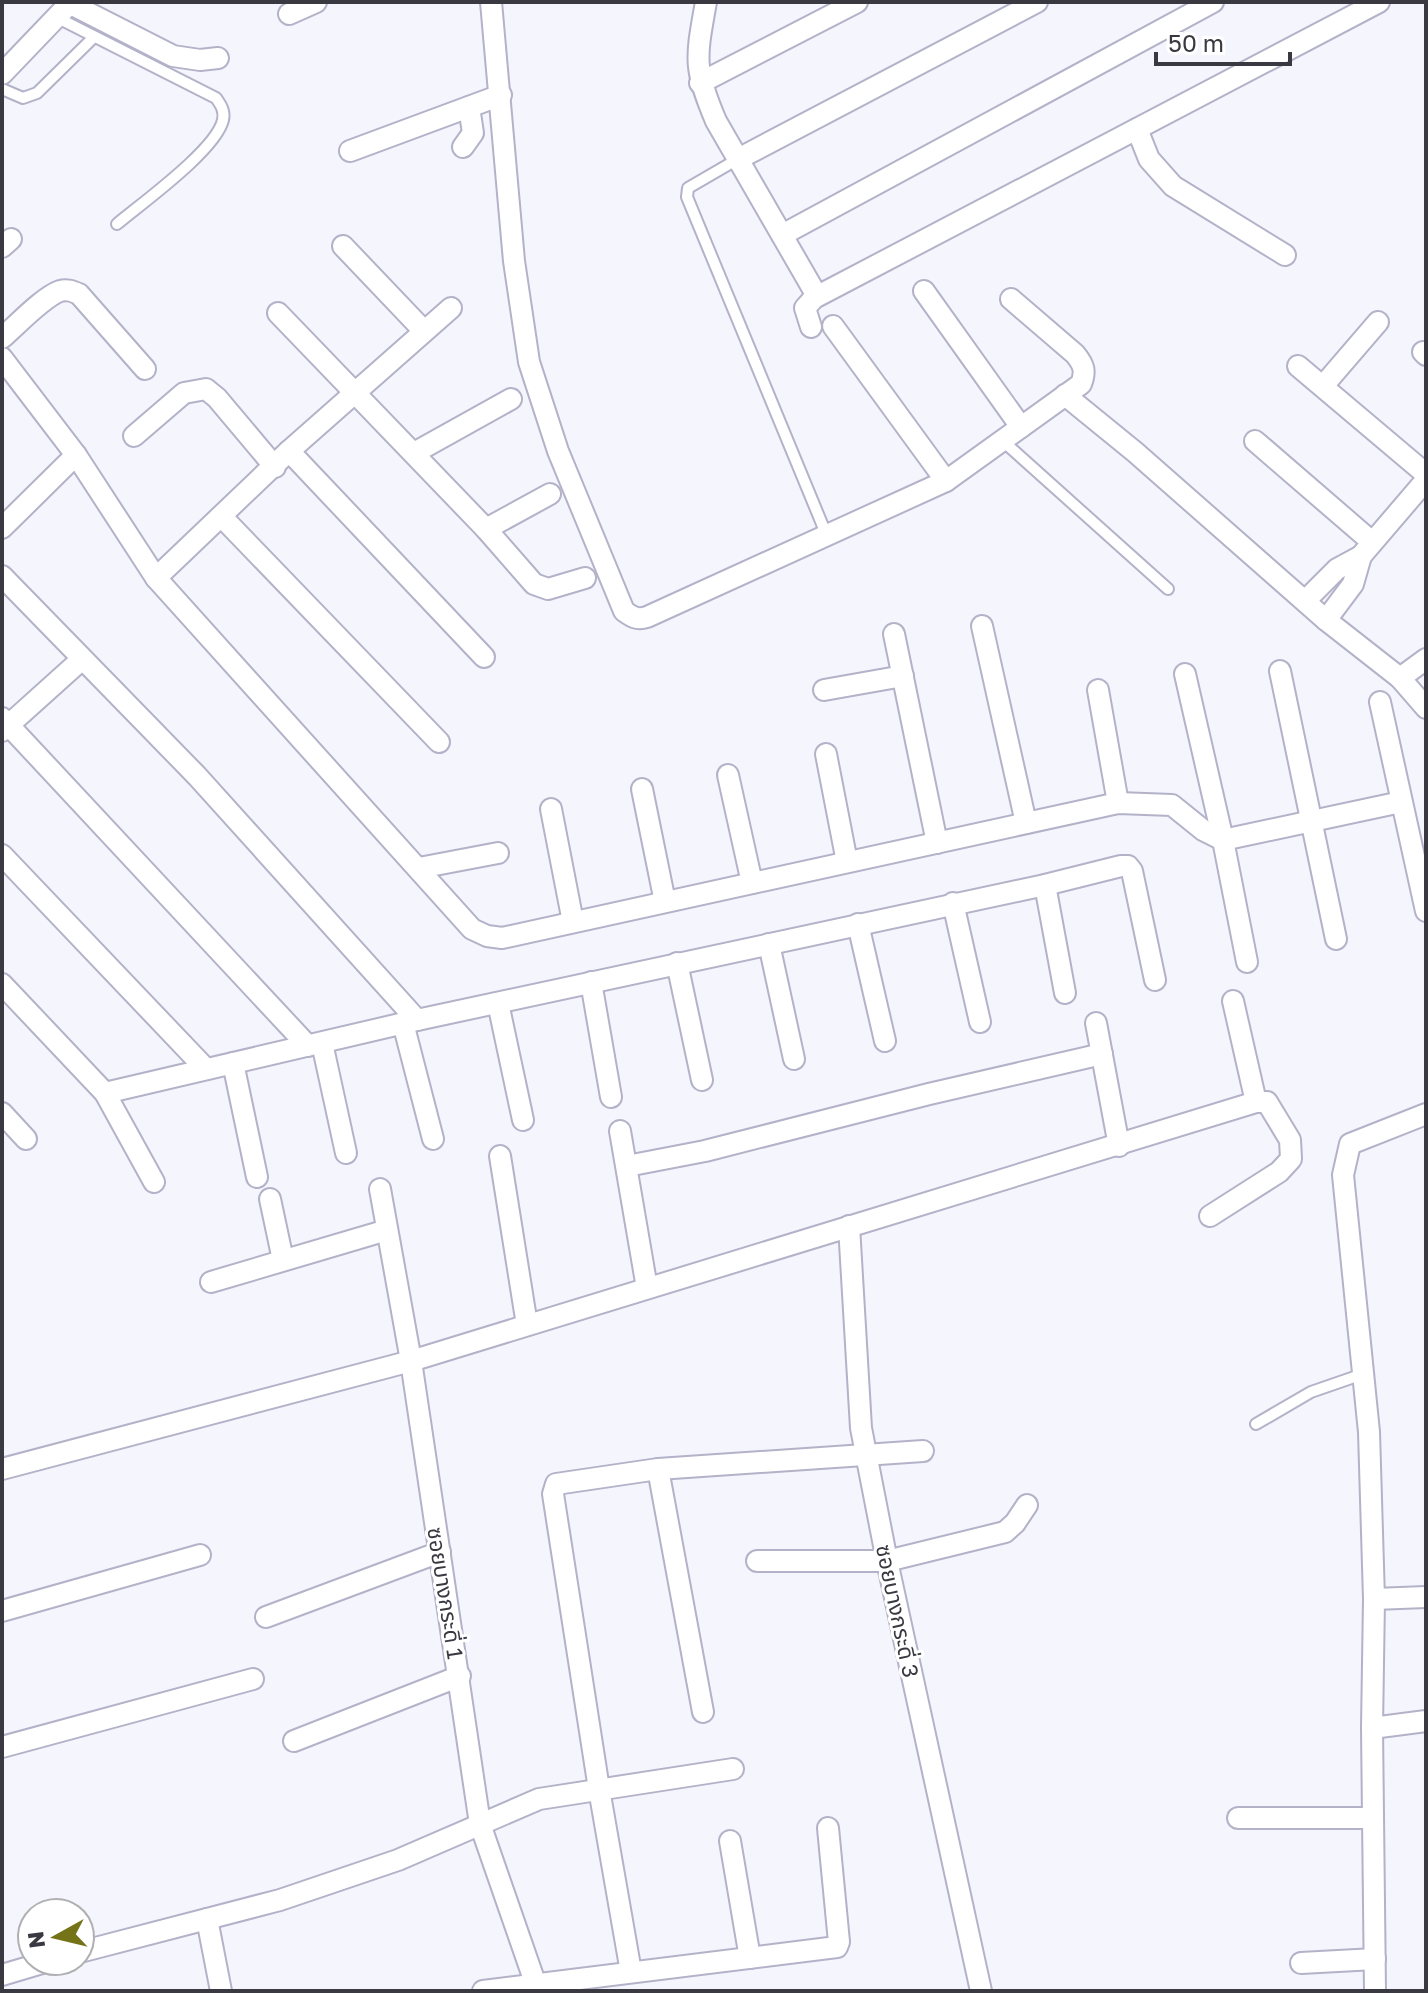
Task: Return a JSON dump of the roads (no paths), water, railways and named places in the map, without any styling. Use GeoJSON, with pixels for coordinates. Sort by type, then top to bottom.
{"type":"FeatureCollection","features":[{"type":"Feature","properties":{"kind":"street"},"geometry":{"type":"LineString","coordinates":[[289,14],[316,2]]}},
{"type":"Feature","properties":{"kind":"street"},"geometry":{"type":"LineString","coordinates":[[491,2],[514,261],[529,362],[558,451],[624,611],[635,619],[647,617],[946,481],[1081,384],[1085,375],[1084,365],[1075,354],[1011,299]]}},
{"type":"Feature","properties":{"kind":"street"},"geometry":{"type":"LineString","coordinates":[[706,2],[697,51],[700,83],[716,121],[817,296]]}},
{"type":"Feature","properties":{"kind":"street"},"geometry":{"type":"LineString","coordinates":[[700,83],[857,2]]}},
{"type":"Feature","properties":{"kind":"street"},"geometry":{"type":"LineString","coordinates":[[738,159],[1037,2]]}},
{"type":"Feature","properties":{"kind":"street"},"geometry":{"type":"LineString","coordinates":[[782,235],[1213,2]]}},
{"type":"Feature","properties":{"kind":"street"},"geometry":{"type":"LineString","coordinates":[[811,327],[805,308],[808,301],[1379,2]]}},
{"type":"Feature","properties":{"kind":"street"},"geometry":{"type":"LineString","coordinates":[[2,74],[65,8],[173,56],[200,60],[218,58]]}},
{"type":"Feature","properties":{"kind":"street"},"geometry":{"type":"LineString","coordinates":[[350,151],[501,95]]}},
{"type":"Feature","properties":{"kind":"street"},"geometry":{"type":"LineString","coordinates":[[463,147],[473,133],[469,107]]}},
{"type":"Feature","properties":{"kind":"street"},"geometry":{"type":"LineString","coordinates":[[1137,129],[1149,159],[1173,186],[1285,255]]}},
{"type":"Feature","properties":{"kind":"street"},"geometry":{"type":"LineString","coordinates":[[343,246],[424,331]]}},
{"type":"Feature","properties":{"kind":"street"},"geometry":{"type":"LineString","coordinates":[[2,338],[53,295],[65,290],[72,291],[79,294],[145,369]]}},
{"type":"Feature","properties":{"kind":"street"},"geometry":{"type":"LineString","coordinates":[[924,291],[1021,427]]}},
{"type":"Feature","properties":{"kind":"street"},"geometry":{"type":"LineString","coordinates":[[156,578],[289,451],[451,308]]}},
{"type":"Feature","properties":{"kind":"street"},"geometry":{"type":"LineString","coordinates":[[278,313],[486,529],[534,584],[542,589],[585,578]]}},
{"type":"Feature","properties":{"kind":"street"},"geometry":{"type":"LineString","coordinates":[[1323,386],[1378,322]]}},
{"type":"Feature","properties":{"kind":"street"},"geometry":{"type":"LineString","coordinates":[[833,326],[946,481]]}},
{"type":"Feature","properties":{"kind":"street"},"geometry":{"type":"LineString","coordinates":[[1298,366],[1426,477],[1366,549],[1337,569],[1305,601]]}},
{"type":"Feature","properties":{"kind":"street"},"geometry":{"type":"LineString","coordinates":[[5,367],[76,455],[156,578],[472,929],[487,936],[502,938],[1118,803],[1172,805],[1203,830],[1223,840],[1401,802]]}},
{"type":"Feature","properties":{"kind":"street"},"geometry":{"type":"LineString","coordinates":[[134,436],[184,393],[206,389],[275,467]]}},
{"type":"Feature","properties":{"kind":"street"},"geometry":{"type":"LineString","coordinates":[[1065,395],[1135,452],[1326,620],[1400,678],[1426,708]]}},
{"type":"Feature","properties":{"kind":"street"},"geometry":{"type":"LineString","coordinates":[[414,453],[511,399]]}},
{"type":"Feature","properties":{"kind":"street"},"geometry":{"type":"LineString","coordinates":[[1255,441],[1366,549]]}},
{"type":"Feature","properties":{"kind":"street"},"geometry":{"type":"LineString","coordinates":[[289,451],[484,657]]}},
{"type":"Feature","properties":{"kind":"street"},"geometry":{"type":"LineString","coordinates":[[2,528],[76,455]]}},
{"type":"Feature","properties":{"kind":"street"},"geometry":{"type":"LineString","coordinates":[[486,529],[550,494]]}},
{"type":"Feature","properties":{"kind":"street"},"geometry":{"type":"LineString","coordinates":[[222,517],[439,742]]}},
{"type":"Feature","properties":{"kind":"street"},"geometry":{"type":"LineString","coordinates":[[1326,620],[1353,584],[1366,549]]}},
{"type":"Feature","properties":{"kind":"street"},"geometry":{"type":"LineString","coordinates":[[2,576],[197,776],[410,1022],[433,1139]]}},
{"type":"Feature","properties":{"kind":"street"},"geometry":{"type":"LineString","coordinates":[[982,626],[1026,823]]}},
{"type":"Feature","properties":{"kind":"street"},"geometry":{"type":"LineString","coordinates":[[894,634],[937,843]]}},
{"type":"Feature","properties":{"kind":"street"},"geometry":{"type":"LineString","coordinates":[[1400,678],[1426,659]]}},
{"type":"Feature","properties":{"kind":"street"},"geometry":{"type":"LineString","coordinates":[[81,660],[4,725],[315,1045],[346,1153]]}},
{"type":"Feature","properties":{"kind":"street"},"geometry":{"type":"LineString","coordinates":[[1280,671],[1336,939]]}},
{"type":"Feature","properties":{"kind":"street"},"geometry":{"type":"LineString","coordinates":[[1185,674],[1247,962]]}},
{"type":"Feature","properties":{"kind":"street"},"geometry":{"type":"LineString","coordinates":[[824,690],[903,676]]}},
{"type":"Feature","properties":{"kind":"street"},"geometry":{"type":"LineString","coordinates":[[1098,690],[1118,803]]}},
{"type":"Feature","properties":{"kind":"street"},"geometry":{"type":"LineString","coordinates":[[1380,702],[1426,911]]}},
{"type":"Feature","properties":{"kind":"street"},"geometry":{"type":"LineString","coordinates":[[826,754],[847,862]]}},
{"type":"Feature","properties":{"kind":"street"},"geometry":{"type":"LineString","coordinates":[[728,775],[752,883]]}},
{"type":"Feature","properties":{"kind":"street"},"geometry":{"type":"LineString","coordinates":[[642,789],[665,902]]}},
{"type":"Feature","properties":{"kind":"street"},"geometry":{"type":"LineString","coordinates":[[551,809],[573,922]]}},
{"type":"Feature","properties":{"kind":"street"},"geometry":{"type":"LineString","coordinates":[[419,868],[498,853]]}},
{"type":"Feature","properties":{"kind":"street"},"geometry":{"type":"LineString","coordinates":[[2,855],[206,1069]]}},
{"type":"Feature","properties":{"kind":"street"},"geometry":{"type":"LineString","coordinates":[[105,1093],[410,1022],[1121,866],[1130,868],[1155,980]]}},
{"type":"Feature","properties":{"kind":"street"},"geometry":{"type":"LineString","coordinates":[[1045,885],[1065,993]]}},
{"type":"Feature","properties":{"kind":"street"},"geometry":{"type":"LineString","coordinates":[[953,903],[980,1022]]}},
{"type":"Feature","properties":{"kind":"street"},"geometry":{"type":"LineString","coordinates":[[858,924],[885,1041]]}},
{"type":"Feature","properties":{"kind":"street"},"geometry":{"type":"LineString","coordinates":[[769,944],[794,1059]]}},
{"type":"Feature","properties":{"kind":"street"},"geometry":{"type":"LineString","coordinates":[[677,963],[702,1080]]}},
{"type":"Feature","properties":{"kind":"street"},"geometry":{"type":"LineString","coordinates":[[591,982],[611,1097]]}},
{"type":"Feature","properties":{"kind":"street"},"geometry":{"type":"LineString","coordinates":[[2,984],[105,1093],[154,1182]]}},
{"type":"Feature","properties":{"kind":"street"},"geometry":{"type":"LineString","coordinates":[[1233,1001],[1256,1102]]}},
{"type":"Feature","properties":{"kind":"street"},"geometry":{"type":"LineString","coordinates":[[498,1003],[523,1120]]}},
{"type":"Feature","properties":{"kind":"street"},"geometry":{"type":"LineString","coordinates":[[1096,1023],[1119,1146]]}},
{"type":"Feature","properties":{"kind":"street"},"geometry":{"type":"LineString","coordinates":[[627,1166],[705,1151],[1102,1054]]}},
{"type":"Feature","properties":{"kind":"street"},"geometry":{"type":"LineString","coordinates":[[233,1063],[257,1177]]}},
{"type":"Feature","properties":{"kind":"street"},"geometry":{"type":"LineString","coordinates":[[2,1469],[411,1361],[1256,1102],[1267,1102],[1290,1140],[1291,1159],[1279,1172],[1210,1216]]}},
{"type":"Feature","properties":{"kind":"street"},"geometry":{"type":"LineString","coordinates":[[2,1113],[26,1139]]}},
{"type":"Feature","properties":{"kind":"street"},"geometry":{"type":"LineString","coordinates":[[1375,1991],[1374,1599],[1365,1373],[1343,1175],[1350,1144],[1426,1114]]}},
{"type":"Feature","properties":{"kind":"street"},"geometry":{"type":"LineString","coordinates":[[620,1131],[647,1288]]}},
{"type":"Feature","properties":{"kind":"street"},"geometry":{"type":"LineString","coordinates":[[500,1156],[527,1325]]}},
{"type":"Feature","properties":{"kind":"street","name":"ซอยบางกระดี่ 1"},"geometry":{"type":"LineString","coordinates":[[380,1189],[411,1361],[480,1824],[537,1988]]}},
{"type":"Feature","properties":{"kind":"street"},"geometry":{"type":"LineString","coordinates":[[270,1199],[283,1260]]}},
{"type":"Feature","properties":{"kind":"street","name":"ซอยบางกระดี่ 3"},"geometry":{"type":"LineString","coordinates":[[849,1226],[861,1428],[981,1991]]}},
{"type":"Feature","properties":{"kind":"street"},"geometry":{"type":"LineString","coordinates":[[211,1282],[387,1230]]}},
{"type":"Feature","properties":{"kind":"street"},"geometry":{"type":"LineString","coordinates":[[631,1972],[553,1494],[556,1484],[658,1469],[923,1451]]}},
{"type":"Feature","properties":{"kind":"street"},"geometry":{"type":"LineString","coordinates":[[658,1469],[703,1712]]}},
{"type":"Feature","properties":{"kind":"street"},"geometry":{"type":"LineString","coordinates":[[757,1561],[887,1561],[1005,1532],[1027,1505]]}},
{"type":"Feature","properties":{"kind":"street"},"geometry":{"type":"LineString","coordinates":[[266,1617],[440,1552]]}},
{"type":"Feature","properties":{"kind":"street"},"geometry":{"type":"LineString","coordinates":[[2,1611],[200,1555]]}},
{"type":"Feature","properties":{"kind":"street"},"geometry":{"type":"LineString","coordinates":[[1374,1599],[1426,1597]]}},
{"type":"Feature","properties":{"kind":"street"},"geometry":{"type":"LineString","coordinates":[[294,1741],[460,1676]]}},
{"type":"Feature","properties":{"kind":"street"},"geometry":{"type":"LineString","coordinates":[[2,1747],[253,1679]]}},
{"type":"Feature","properties":{"kind":"street"},"geometry":{"type":"LineString","coordinates":[[1372,1728],[1426,1721]]}},
{"type":"Feature","properties":{"kind":"street"},"geometry":{"type":"LineString","coordinates":[[96,1948],[280,1900],[398,1860],[539,1799],[733,1769]]}},
{"type":"Feature","properties":{"kind":"street"},"geometry":{"type":"LineString","coordinates":[[1238,1818],[1373,1818]]}},
{"type":"Feature","properties":{"kind":"street"},"geometry":{"type":"LineString","coordinates":[[483,1991],[537,1988],[631,1972],[837,1947],[828,1828]]}},
{"type":"Feature","properties":{"kind":"street"},"geometry":{"type":"LineString","coordinates":[[730,1841],[750,1958]]}},
{"type":"Feature","properties":{"kind":"street"},"geometry":{"type":"LineString","coordinates":[[207,1919],[221,1991]]}},
{"type":"Feature","properties":{"kind":"street"},"geometry":{"type":"LineString","coordinates":[[1301,1963],[1375,1959]]}},
{"type":"Feature","properties":{"kind":"lane"},"geometry":{"type":"LineString","coordinates":[[65,8],[94,37],[216,98],[223,108],[223,120],[211,143],[117,224]]}},
{"type":"Feature","properties":{"kind":"lane"},"geometry":{"type":"LineString","coordinates":[[2,89],[23,98],[30,97],[94,37]]}},
{"type":"Feature","properties":{"kind":"lane"},"geometry":{"type":"LineString","coordinates":[[738,159],[688,188],[687,197],[827,536]]}},
{"type":"Feature","properties":{"kind":"lane"},"geometry":{"type":"LineString","coordinates":[[1004,442],[1168,589]]}},
{"type":"Feature","properties":{"kind":"lane"},"geometry":{"type":"LineString","coordinates":[[1256,1424],[1311,1392],[1365,1373]]}}]}
